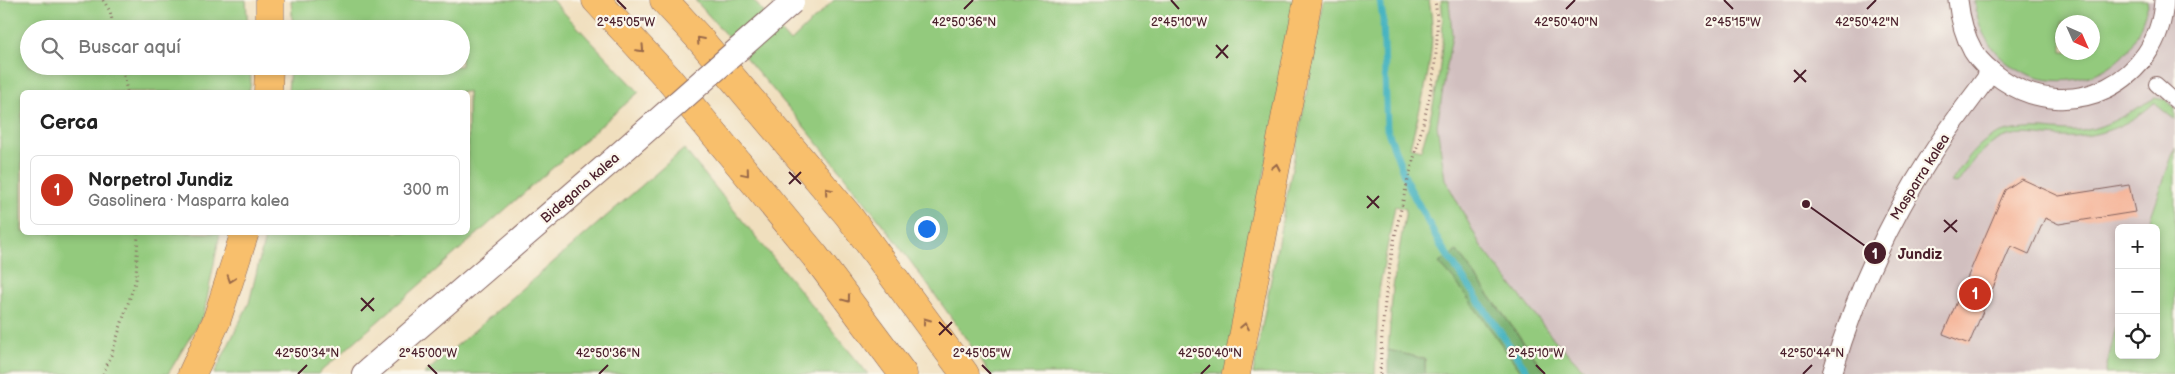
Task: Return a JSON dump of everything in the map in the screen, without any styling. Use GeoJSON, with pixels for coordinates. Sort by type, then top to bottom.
{"type":"FeatureCollection","features":[{"type":"Feature","properties":{"kind":"highway"},"geometry":{"type":"LineString","coordinates":[[270,0],[270,20]]}},
{"type":"Feature","properties":{"kind":"highway"},"geometry":{"type":"LineString","coordinates":[[596,0],[667,77],[815,256],[903,374]]}},
{"type":"Feature","properties":{"kind":"highway"},"geometry":{"type":"LineString","coordinates":[[664,0],[698,37],[848,215],[965,374]]}},
{"type":"Feature","properties":{"kind":"highway"},"geometry":{"type":"LineString","coordinates":[[1236,374],[1308,0]]}},
{"type":"Feature","properties":{"kind":"highway"},"geometry":{"type":"LineString","coordinates":[[268,90],[269,75]]}},
{"type":"Feature","properties":{"kind":"highway"},"geometry":{"type":"LineString","coordinates":[[192,374],[216,322],[244,235]]}},
{"type":"Feature","properties":{"kind":"street"},"geometry":{"type":"LineString","coordinates":[[1958,0],[1962,27],[1973,51],[1990,72],[2017,90],[2047,98],[2078,98],[2108,89],[2134,70],[2153,45],[2164,16],[2164,0]]}},
{"type":"Feature","properties":{"kind":"street","name":"Bidegana kalea"},"geometry":{"type":"LineString","coordinates":[[364,374],[794,1]]}},
{"type":"Feature","properties":{"kind":"street","name":"Masparra kalea"},"geometry":{"type":"LineString","coordinates":[[1832,374],[1840,349],[1886,234],[1931,155],[1990,72]]}},
{"type":"Feature","properties":{"kind":"street"},"geometry":{"type":"LineString","coordinates":[[2156,84],[2175,100]]}},
{"type":"Feature","properties":{"kind":"path"},"geometry":{"type":"LineString","coordinates":[[103,0],[110,12],[112,20]]}},
{"type":"Feature","properties":{"kind":"path"},"geometry":{"type":"LineString","coordinates":[[1380,374],[1387,278],[1401,207],[1430,99],[1435,58],[1435,0]]}},
{"type":"Feature","properties":{"kind":"path"},"geometry":{"type":"LineString","coordinates":[[123,75],[126,90]]}},
{"type":"Feature","properties":{"kind":"path"},"geometry":{"type":"LineString","coordinates":[[103,374],[112,353],[136,279],[138,235]]}},
{"type":"Feature","properties":{"kind":"shaded area"},"geometry":{"type":"Polygon","coordinates":[[[1449,0],[2175,0],[2175,147],[2148,224],[2115,224],[2115,330],[2105,374],[1588,374],[1553,338],[1481,246],[1445,179],[1437,125],[1452,35],[1449,0]]]}},
{"type":"Feature","properties":{"kind":"green space"},"geometry":{"type":"Polygon","coordinates":[[[0,0],[246,0],[247,20],[20,20],[20,75],[251,75],[251,83],[249,90],[20,90],[20,235],[220,235],[204,314],[168,374],[0,374],[0,0]]]}},
{"type":"Feature","properties":{"kind":"green space"},"geometry":{"type":"Polygon","coordinates":[[[291,0],[552,0],[639,92],[318,374],[214,374],[249,303],[266,235],[470,235],[470,90],[288,90],[289,75],[470,75],[470,20],[292,20],[291,0]]]}},
{"type":"Feature","properties":{"kind":"green space"},"geometry":{"type":"Polygon","coordinates":[[[695,0],[753,0],[790,42],[834,0],[1297,0],[1227,374],[990,374],[922,277],[849,182],[695,0]]]}},
{"type":"Feature","properties":{"kind":"green space"},"geometry":{"type":"Polygon","coordinates":[[[1324,0],[1429,0],[1432,18],[1431,55],[1410,147],[1421,150],[1431,114],[1441,56],[1441,0],[1449,0],[1452,35],[1437,125],[1445,179],[1481,246],[1553,338],[1588,374],[1547,374],[1457,251],[1439,263],[1456,282],[1523,374],[1425,374],[1425,359],[1388,350],[1393,287],[1406,209],[1395,206],[1379,290],[1375,374],[1253,374],[1324,0]]]}},
{"type":"Feature","properties":{"kind":"green space"},"geometry":{"type":"Polygon","coordinates":[[[1975,0],[2147,0],[2148,5],[2143,20],[2133,42],[2117,61],[2095,74],[2072,80],[2049,80],[2027,74],[2007,63],[1991,46],[1980,25],[1975,0]]]}},
{"type":"Feature","properties":{"kind":"green space"},"geometry":{"type":"Polygon","coordinates":[[[2155,98],[2166,100],[2175,108],[2175,120],[2154,103],[2124,124],[2087,136],[2055,137],[2016,134],[2002,138],[1988,147],[1971,164],[1957,184],[1951,182],[1979,146],[1999,134],[2026,129],[2082,131],[2092,129],[2120,118],[2155,98]]]}},
{"type":"Feature","properties":{"kind":"green space"},"geometry":{"type":"Polygon","coordinates":[[[2175,147],[2175,374],[2105,374],[2115,330],[2115,359],[2160,359],[2160,224],[2148,224],[2175,147]]]}},
{"type":"Feature","properties":{"kind":"green space"},"geometry":{"type":"Polygon","coordinates":[[[684,149],[868,374],[424,374],[684,149]]]}},
{"type":"Feature","properties":{"kind":"green space"},"geometry":{"type":"Polygon","coordinates":[[[1457,251],[1547,374],[1523,374],[1456,282],[1439,263],[1457,251]]]}},
{"type":"Feature","properties":{"kind":"green space"},"geometry":{"type":"Polygon","coordinates":[[[1388,350],[1425,359],[1425,374],[1388,374],[1388,350]]]}},
{"type":"Feature","properties":{"kind":"building"},"geometry":{"type":"Polygon","coordinates":[[[2022,179],[2059,196],[2129,185],[2135,212],[2059,224],[2045,218],[2029,254],[2011,246],[1969,344],[1943,334],[2005,190],[2022,179]]]}},
{"type":"Feature","properties":{"kind":"waterway"},"geometry":{"type":"LineString","coordinates":[[1380,0],[1383,19],[1387,129],[1408,185],[1441,246],[1529,374]]}},
{"type":"Feature","properties":{"kind":"place","name":"Jundiz"},"geometry":{"type":"Point","coordinates":[1806,204]}},
{"type":"Feature","properties":{"kind":"place","name":"Norpetrol Jundiz"},"geometry":{"type":"Point","coordinates":[1975,294]}}]}
